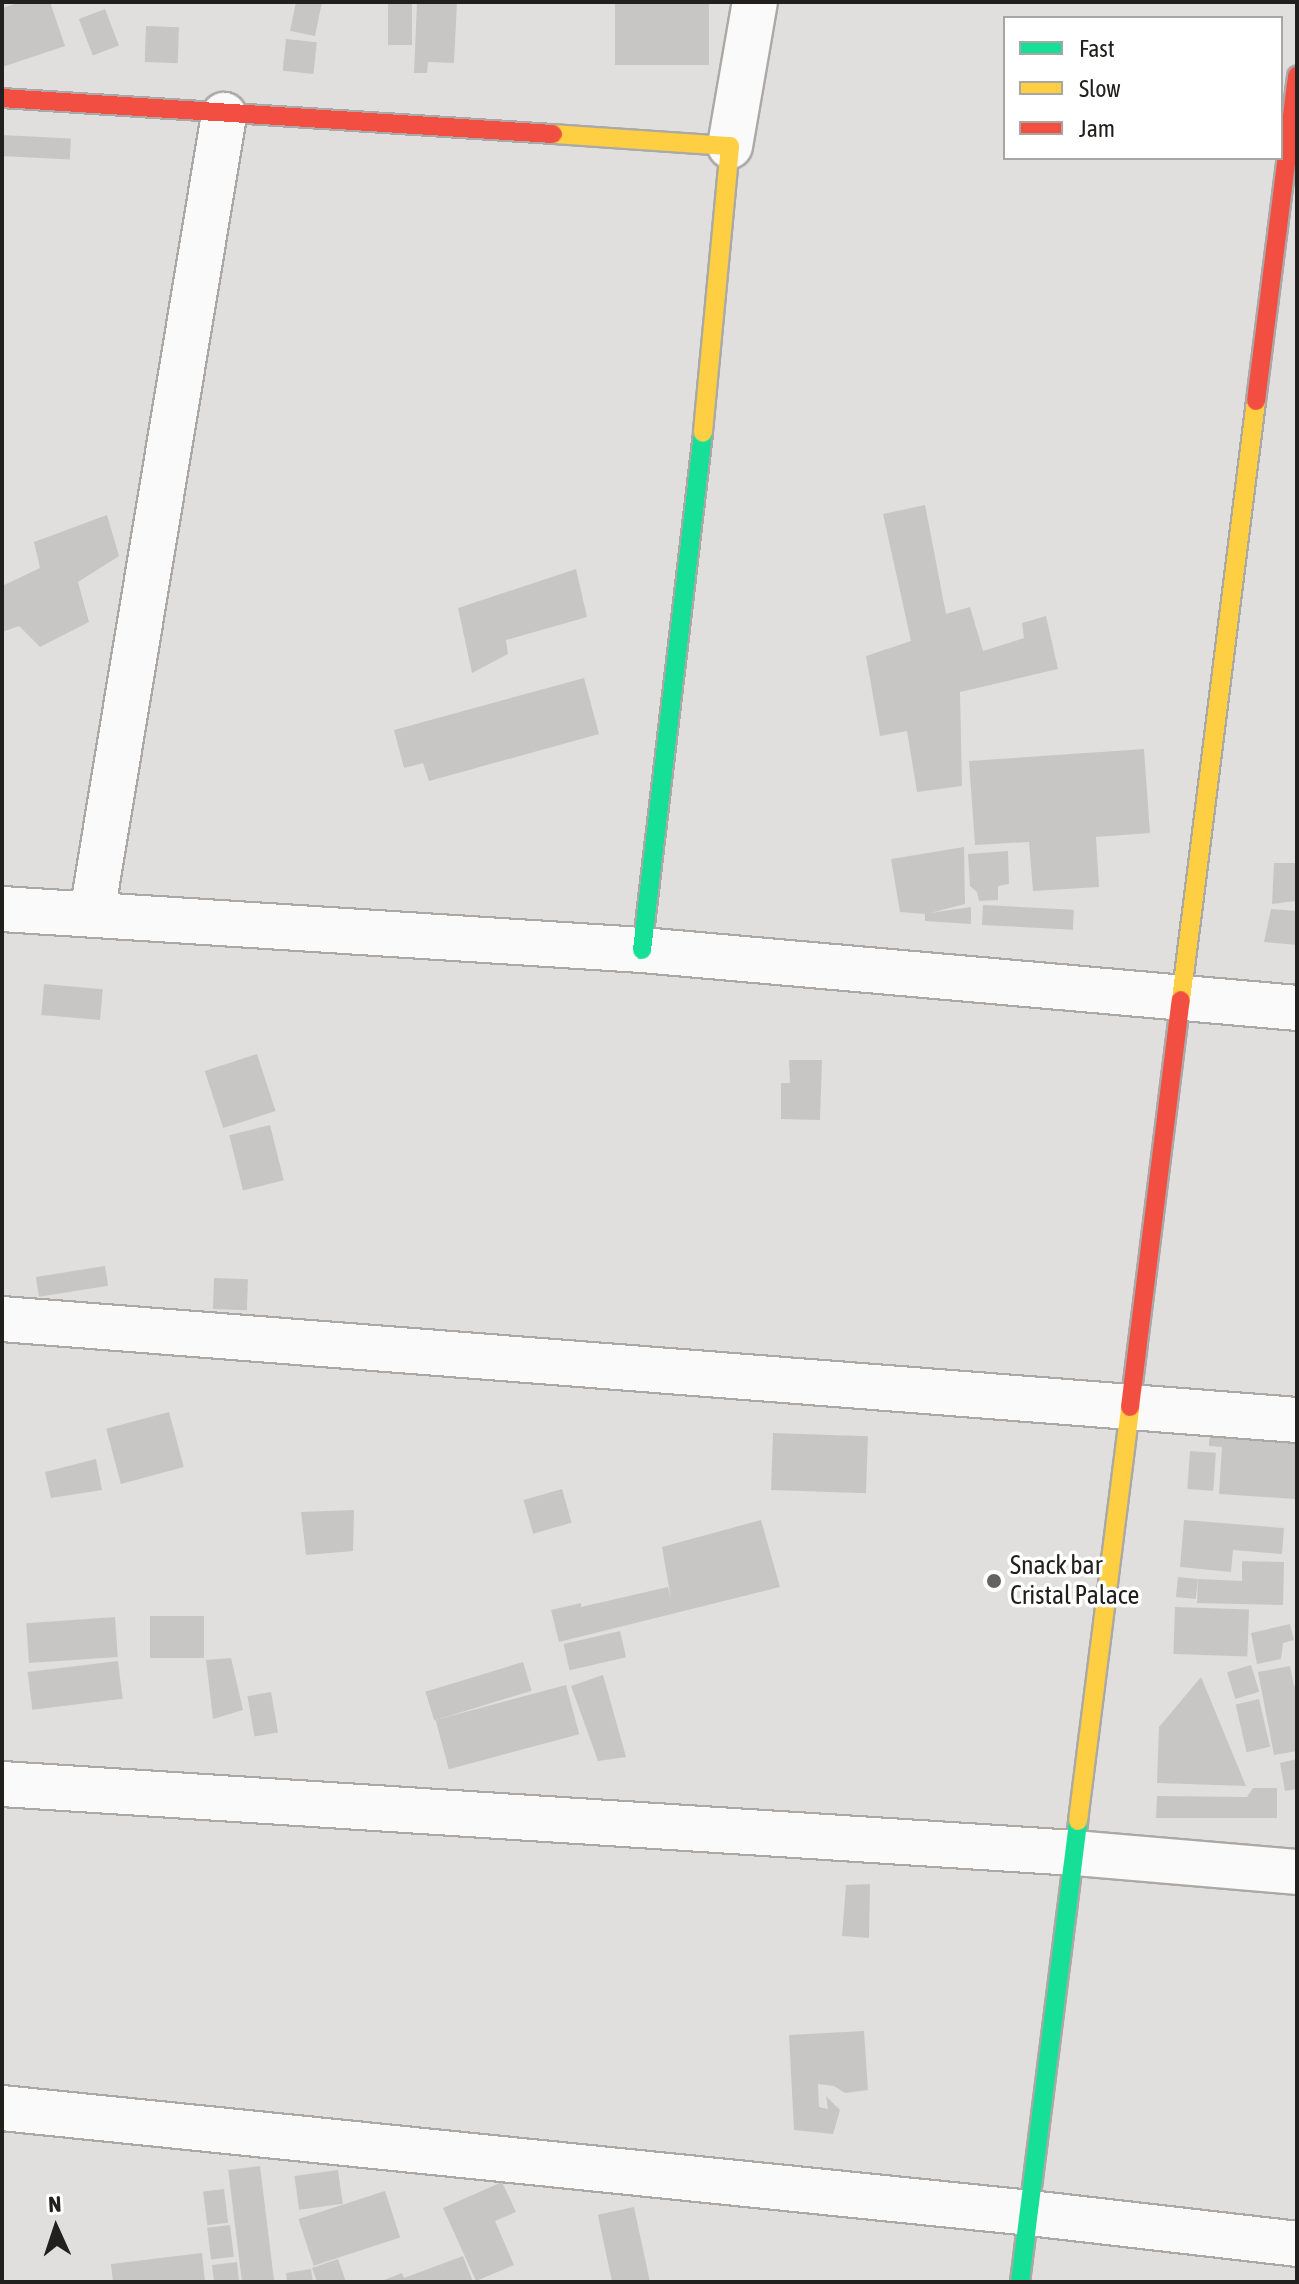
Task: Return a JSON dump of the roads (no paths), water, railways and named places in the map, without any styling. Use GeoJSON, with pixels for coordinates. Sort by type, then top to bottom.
{"type":"FeatureCollection","features":[{"type":"Feature","properties":{"kind":"street"},"geometry":{"type":"LineString","coordinates":[[642,950],[691,554],[730,146],[755,2]]}},
{"type":"Feature","properties":{"kind":"street"},"geometry":{"type":"LineString","coordinates":[[1020,2282],[1181,998],[1288,205],[1297,76]]}},
{"type":"Feature","properties":{"kind":"street"},"geometry":{"type":"LineString","coordinates":[[2,98],[730,146]]}},
{"type":"Feature","properties":{"kind":"street"},"geometry":{"type":"LineString","coordinates":[[92,913],[224,115]]}},
{"type":"Feature","properties":{"kind":"street"},"geometry":{"type":"LineString","coordinates":[[2,909],[642,950],[1297,1008]]}},
{"type":"Feature","properties":{"kind":"street"},"geometry":{"type":"LineString","coordinates":[[2,1319],[1297,1420]]}},
{"type":"Feature","properties":{"kind":"street"},"geometry":{"type":"LineString","coordinates":[[2,1784],[1075,1853],[1297,1872]]}},
{"type":"Feature","properties":{"kind":"street"},"geometry":{"type":"LineString","coordinates":[[2,2108],[1030,2213],[1297,2244]]}},
{"type":"Feature","properties":{"kind":"place","name":"Snack bar Cristal Palace"},"geometry":{"type":"Point","coordinates":[994,1581]}}]}
